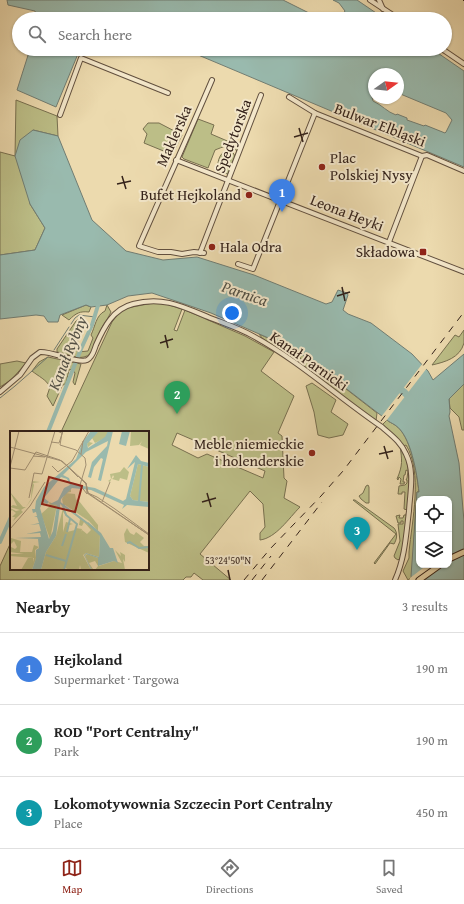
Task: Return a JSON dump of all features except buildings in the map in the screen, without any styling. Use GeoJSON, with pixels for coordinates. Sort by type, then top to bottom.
{"type":"FeatureCollection","features":[{"type":"Feature","properties":{"kind":"main road"},"geometry":{"type":"LineString","coordinates":[[452,558],[464,552]]}},
{"type":"Feature","properties":{"kind":"main road"},"geometry":{"type":"LineString","coordinates":[[419,580],[436,568]]}},
{"type":"Feature","properties":{"kind":"street"},"geometry":{"type":"LineString","coordinates":[[370,0],[388,12]]}},
{"type":"Feature","properties":{"kind":"street"},"geometry":{"type":"LineString","coordinates":[[379,0],[384,9]]}},
{"type":"Feature","properties":{"kind":"street"},"geometry":{"type":"LineString","coordinates":[[452,56],[464,64]]}},
{"type":"Feature","properties":{"kind":"street"},"geometry":{"type":"LineString","coordinates":[[60,115],[81,58],[168,93]]}},
{"type":"Feature","properties":{"kind":"street","name":"Maklerska"},"geometry":{"type":"LineString","coordinates":[[202,253],[194,252],[182,254],[158,252],[139,246],[212,80]]}},
{"type":"Feature","properties":{"kind":"street","name":"Spedytorska"},"geometry":{"type":"LineString","coordinates":[[202,253],[228,180],[261,96]]}},
{"type":"Feature","properties":{"kind":"street","name":"Bulwar Elbląski"},"geometry":{"type":"LineString","coordinates":[[289,97],[315,113],[422,156],[427,155],[464,171]]}},
{"type":"Feature","properties":{"kind":"street"},"geometry":{"type":"LineString","coordinates":[[238,264],[253,269],[315,113]]}},
{"type":"Feature","properties":{"kind":"street"},"geometry":{"type":"LineString","coordinates":[[389,242],[422,156]]}},
{"type":"Feature","properties":{"kind":"street","name":"Leona Heyki"},"geometry":{"type":"LineString","coordinates":[[176,160],[464,272]]}},
{"type":"Feature","properties":{"kind":"street","name":"Kanał Parnicki"},"geometry":{"type":"LineString","coordinates":[[0,392],[20,375],[37,354],[41,352],[73,359],[87,360],[92,355],[104,328],[114,314],[127,305],[153,300],[166,301],[242,330],[287,357],[382,427],[406,452],[411,468],[411,482],[405,551],[395,580]]}},
{"type":"Feature","properties":{"kind":"green space"},"geometry":{"type":"Polygon","coordinates":[[[16,100],[57,116],[58,136],[33,130],[30,204],[45,228],[35,250],[0,255],[0,152],[15,156],[16,100]]]}},
{"type":"Feature","properties":{"kind":"green space"},"geometry":{"type":"Polygon","coordinates":[[[198,119],[214,125],[211,134],[239,146],[237,151],[229,146],[215,150],[208,168],[184,159],[182,157],[198,119]]]}},
{"type":"Feature","properties":{"kind":"green space"},"geometry":{"type":"Polygon","coordinates":[[[148,123],[159,123],[182,135],[174,151],[166,152],[144,143],[147,134],[143,129],[148,123]]]}},
{"type":"Feature","properties":{"kind":"green space"},"geometry":{"type":"Polygon","coordinates":[[[227,150],[232,151],[235,156],[228,174],[219,172],[218,166],[220,156],[227,150]]]}},
{"type":"Feature","properties":{"kind":"green space"},"geometry":{"type":"Polygon","coordinates":[[[153,303],[166,304],[182,309],[174,330],[177,331],[185,310],[245,336],[274,352],[261,371],[294,396],[278,433],[282,436],[284,478],[287,481],[284,498],[300,507],[277,532],[260,540],[260,533],[265,527],[263,504],[250,491],[200,554],[231,580],[203,580],[194,573],[191,577],[186,577],[183,580],[0,580],[0,566],[10,544],[10,570],[149,570],[149,431],[61,431],[112,322],[119,312],[127,308],[153,303]],[[177,433],[172,445],[198,458],[207,454],[263,478],[265,471],[177,433]]]}},
{"type":"Feature","properties":{"kind":"green space"},"geometry":{"type":"Polygon","coordinates":[[[86,305],[91,307],[89,312],[78,313],[69,320],[62,315],[86,305]]]}},
{"type":"Feature","properties":{"kind":"green space"},"geometry":{"type":"Polygon","coordinates":[[[107,305],[111,312],[100,331],[93,350],[88,356],[74,357],[57,352],[57,349],[76,321],[81,318],[86,320],[75,348],[78,352],[88,351],[93,338],[91,335],[96,322],[100,315],[105,311],[107,305]]]}},
{"type":"Feature","properties":{"kind":"green space"},"geometry":{"type":"Polygon","coordinates":[[[464,330],[464,343],[456,356],[447,361],[432,365],[455,335],[459,337],[464,330]]]}},
{"type":"Feature","properties":{"kind":"green space"},"geometry":{"type":"Polygon","coordinates":[[[259,334],[296,350],[377,413],[376,421],[303,367],[300,357],[287,351],[283,352],[262,338],[259,334]]]}},
{"type":"Feature","properties":{"kind":"green space"},"geometry":{"type":"Polygon","coordinates":[[[48,357],[81,364],[75,385],[73,382],[75,373],[72,369],[69,370],[66,383],[62,386],[53,406],[47,396],[50,387],[49,385],[45,380],[32,371],[39,362],[48,357]]]}},
{"type":"Feature","properties":{"kind":"green space"},"geometry":{"type":"Polygon","coordinates":[[[17,361],[26,363],[11,380],[0,387],[0,364],[17,361]]]}},
{"type":"Feature","properties":{"kind":"green space"},"geometry":{"type":"Polygon","coordinates":[[[312,383],[336,400],[331,412],[348,424],[343,435],[329,438],[318,435],[314,412],[306,386],[312,383]]]}},
{"type":"Feature","properties":{"kind":"green space"},"geometry":{"type":"Polygon","coordinates":[[[464,384],[464,430],[462,430],[459,417],[450,408],[449,399],[464,384]]]}},
{"type":"Feature","properties":{"kind":"green space"},"geometry":{"type":"Polygon","coordinates":[[[387,420],[401,430],[409,446],[415,466],[419,492],[417,492],[416,496],[412,577],[408,580],[403,571],[409,558],[414,512],[414,469],[411,456],[406,445],[404,446],[382,425],[387,420]]]}},
{"type":"Feature","properties":{"kind":"green space"},"geometry":{"type":"Polygon","coordinates":[[[400,446],[405,456],[408,468],[409,497],[403,552],[398,560],[394,556],[400,541],[398,524],[403,524],[403,521],[398,523],[396,516],[400,515],[399,518],[403,518],[404,515],[406,515],[407,510],[404,509],[405,492],[398,494],[399,486],[407,483],[406,480],[408,471],[406,470],[404,475],[404,484],[400,484],[401,479],[399,477],[398,480],[397,479],[402,462],[400,446]]]}},
{"type":"Feature","properties":{"kind":"green space"},"geometry":{"type":"Polygon","coordinates":[[[368,485],[369,503],[366,503],[359,496],[368,485]]]}},
{"type":"Feature","properties":{"kind":"green space"},"geometry":{"type":"Polygon","coordinates":[[[353,500],[394,528],[397,534],[394,544],[390,543],[375,564],[374,563],[396,534],[353,500]]]}},
{"type":"Feature","properties":{"kind":"water"},"geometry":{"type":"Polygon","coordinates":[[[7,0],[283,0],[307,12],[35,12],[8,5],[7,0]]]}},
{"type":"Feature","properties":{"kind":"water"},"geometry":{"type":"Polygon","coordinates":[[[333,0],[357,0],[375,12],[344,12],[339,3],[333,0]]]}},
{"type":"Feature","properties":{"kind":"water"},"geometry":{"type":"Polygon","coordinates":[[[28,56],[77,56],[56,107],[17,90],[28,56]]]}},
{"type":"Feature","properties":{"kind":"water"},"geometry":{"type":"Polygon","coordinates":[[[201,56],[442,56],[464,71],[464,167],[201,56]]]}},
{"type":"Feature","properties":{"kind":"water"},"geometry":{"type":"Polygon","coordinates":[[[33,130],[58,136],[92,220],[126,251],[163,260],[197,257],[254,275],[326,304],[332,302],[338,290],[347,293],[348,295],[343,310],[348,314],[371,323],[412,354],[428,371],[433,380],[464,354],[464,384],[449,399],[449,416],[459,463],[464,521],[464,580],[412,580],[411,576],[416,506],[416,568],[452,568],[452,496],[417,496],[417,492],[419,492],[417,475],[409,446],[401,430],[296,350],[211,313],[152,293],[128,296],[107,305],[91,307],[86,305],[60,315],[58,322],[48,322],[44,316],[36,315],[0,319],[0,255],[35,250],[45,228],[30,204],[15,156],[20,140],[33,130]]]}},
{"type":"Feature","properties":{"kind":"pier"},"geometry":{"type":"Polygon","coordinates":[[[423,363],[427,368],[386,421],[381,417],[423,363]]]}},
{"type":"Feature","properties":{"kind":"pier"},"geometry":{"type":"Polygon","coordinates":[[[423,568],[442,568],[424,580],[410,580],[410,578],[423,568]]]}},
{"type":"Feature","properties":{"kind":"waterway","name":"Kanał Rybny"},"geometry":{"type":"LineString","coordinates":[[48,431],[92,325],[99,302]]}},
{"type":"Feature","properties":{"kind":"waterway"},"geometry":{"type":"LineString","coordinates":[[71,324],[79,315],[95,317]]}},
{"type":"Feature","properties":{"kind":"waterway"},"geometry":{"type":"LineString","coordinates":[[54,350],[69,327]]}},
{"type":"Feature","properties":{"kind":"waterway"},"geometry":{"type":"LineString","coordinates":[[0,398],[48,357]]}},
{"type":"Feature","properties":{"kind":"waterway","name":"Parnica"},"geometry":{"type":"LineString","coordinates":[[395,386],[413,401]]}},
{"type":"Feature","properties":{"kind":"waterway","name":"Kanał Rybny"},"geometry":{"type":"LineString","coordinates":[[0,542],[10,519]]}},
{"type":"Feature","properties":{"kind":"railway"},"geometry":{"type":"LineString","coordinates":[[244,580],[270,549],[343,471],[464,312]]}},
{"type":"Feature","properties":{"kind":"railway"},"geometry":{"type":"LineString","coordinates":[[262,580],[322,502]]}},
{"type":"Feature","properties":{"kind":"railway"},"geometry":{"type":"LineString","coordinates":[[252,580],[271,556]]}},
{"type":"Feature","properties":{"kind":"place","name":"Plac Polskiej Nysy"},"geometry":{"type":"Point","coordinates":[322,167]}},
{"type":"Feature","properties":{"kind":"place","name":"Bufet Hejkoland"},"geometry":{"type":"Point","coordinates":[249,195]}},
{"type":"Feature","properties":{"kind":"place","name":"Hejkoland"},"geometry":{"type":"Point","coordinates":[282,212]}},
{"type":"Feature","properties":{"kind":"place","name":"Hala Odra"},"geometry":{"type":"Point","coordinates":[212,247]}},
{"type":"Feature","properties":{"kind":"place","name":"Składowa"},"geometry":{"type":"Point","coordinates":[423,252]}},
{"type":"Feature","properties":{"kind":"place","name":"ROD \"Port Centralny\""},"geometry":{"type":"Point","coordinates":[177,414]}},
{"type":"Feature","properties":{"kind":"place","name":"Meble niemieckie i holenderskie"},"geometry":{"type":"Point","coordinates":[312,453]}},
{"type":"Feature","properties":{"kind":"place","name":"Lokomotywownia Szczecin Port Centralny"},"geometry":{"type":"Point","coordinates":[357,550]}}]}
